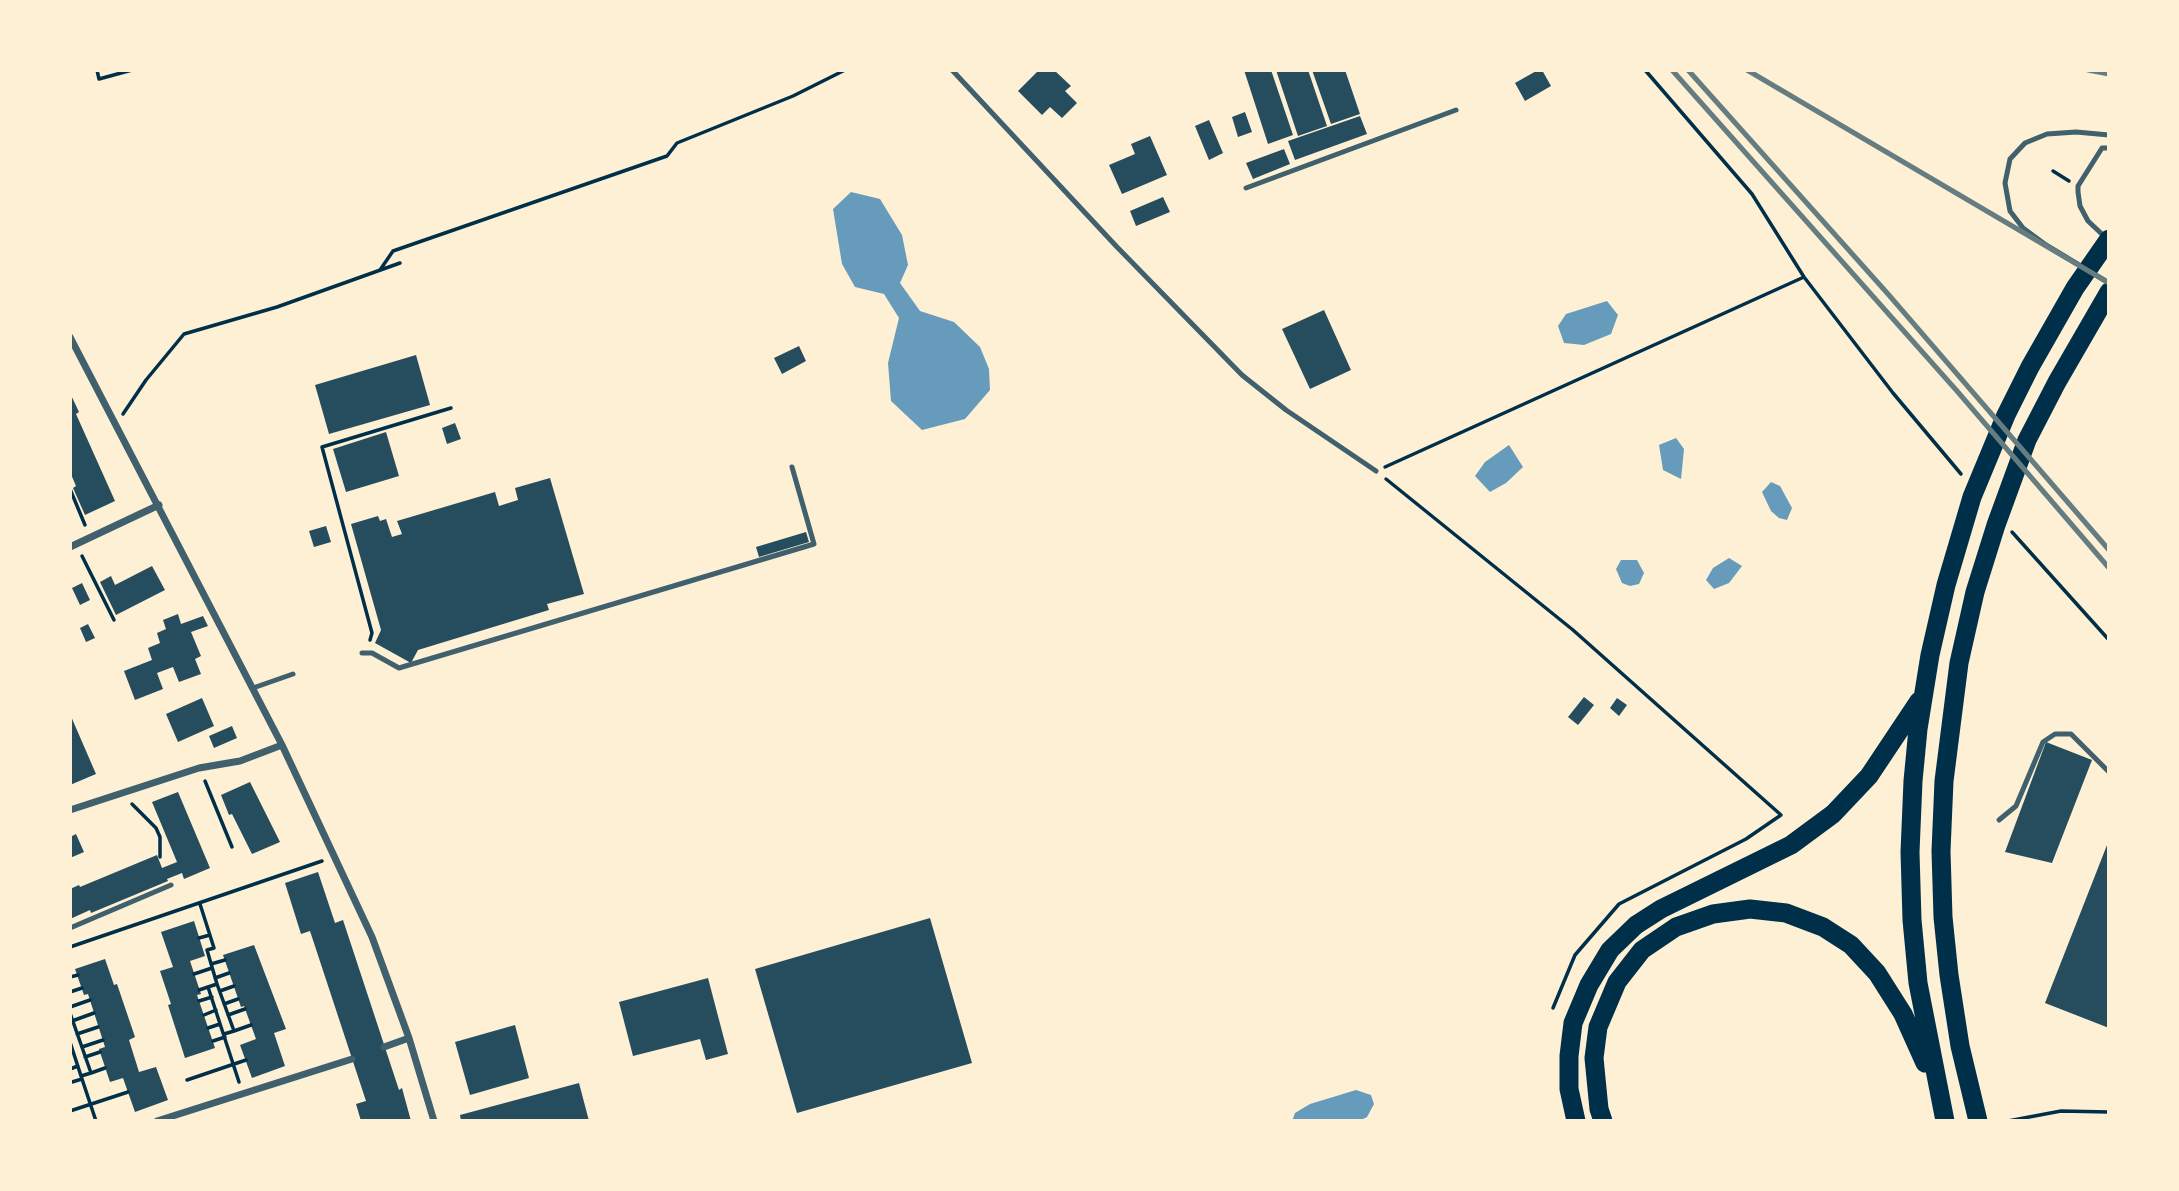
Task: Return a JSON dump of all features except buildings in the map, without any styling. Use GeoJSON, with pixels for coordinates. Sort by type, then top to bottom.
{"type":"FeatureCollection","features":[{"type":"Feature","properties":{"kind":"highway"},"geometry":{"type":"LineString","coordinates":[[1941,1107],[1918,983],[1912,920],[1910,852],[1913,781],[1930,655],[1972,497],[2006,415],[2075,288],[2109,239]]}},
{"type":"Feature","properties":{"kind":"highway"},"geometry":{"type":"LineString","coordinates":[[1978,1121],[1960,1046],[1942,917],[1944,781],[1959,663],[1975,592],[2027,440],[2109,292]]}},
{"type":"Feature","properties":{"kind":"highway"},"geometry":{"type":"LineString","coordinates":[[1576,1121],[1569,1089],[1573,1023],[1589,985],[1610,950],[1636,925],[1661,909],[1791,845],[1833,814],[1869,776],[1924,694]]}},
{"type":"Feature","properties":{"kind":"highway"},"geometry":{"type":"LineString","coordinates":[[1603,1121],[1599,1109],[1594,1058],[1598,1027],[1617,982],[1642,950],[1676,927],[1713,914],[1750,909],[1786,913],[1823,927],[1851,945],[1877,973],[1903,1014],[1941,1107]]}},
{"type":"Feature","properties":{"kind":"street"},"geometry":{"type":"LineString","coordinates":[[70,338],[282,745],[372,937],[409,1038],[434,1121]]}},
{"type":"Feature","properties":{"kind":"street"},"geometry":{"type":"LineString","coordinates":[[73,545],[159,505]]}},
{"type":"Feature","properties":{"kind":"street"},"geometry":{"type":"LineString","coordinates":[[70,810],[199,768],[240,761],[282,745]]}},
{"type":"Feature","properties":{"kind":"street"},"geometry":{"type":"LineString","coordinates":[[384,1047],[409,1038]]}},
{"type":"Feature","properties":{"kind":"street"},"geometry":{"type":"LineString","coordinates":[[157,1121],[352,1059]]}},
{"type":"Feature","properties":{"kind":"lane"},"geometry":{"type":"LineString","coordinates":[[952,70],[1117,247],[1242,375],[1286,410],[1376,471]]}},
{"type":"Feature","properties":{"kind":"lane"},"geometry":{"type":"LineString","coordinates":[[1246,188],[1456,110]]}},
{"type":"Feature","properties":{"kind":"lane"},"geometry":{"type":"LineString","coordinates":[[2109,135],[2076,132],[2047,134],[2025,143],[2010,159],[2005,183],[2010,212],[2023,228],[2109,283]]}},
{"type":"Feature","properties":{"kind":"lane"},"geometry":{"type":"LineString","coordinates":[[2109,148],[2102,148],[2078,186],[2080,206],[2088,221],[2109,239]]}},
{"type":"Feature","properties":{"kind":"lane"},"geometry":{"type":"LineString","coordinates":[[364,653],[399,668],[814,544],[792,467]]}},
{"type":"Feature","properties":{"kind":"lane"},"geometry":{"type":"LineString","coordinates":[[253,688],[293,674]]}},
{"type":"Feature","properties":{"kind":"lane"},"geometry":{"type":"LineString","coordinates":[[1998,820],[2016,806],[2043,742],[2055,734],[2071,734],[2109,772]]}},
{"type":"Feature","properties":{"kind":"lane"},"geometry":{"type":"LineString","coordinates":[[70,928],[171,885]]}},
{"type":"Feature","properties":{"kind":"path"},"geometry":{"type":"LineString","coordinates":[[97,70],[99,79],[132,70]]}},
{"type":"Feature","properties":{"kind":"path"},"geometry":{"type":"LineString","coordinates":[[380,270],[393,251],[667,156],[677,142],[793,96],[845,70]]}},
{"type":"Feature","properties":{"kind":"path"},"geometry":{"type":"LineString","coordinates":[[1645,70],[1752,194],[1804,277],[1934,442]]}},
{"type":"Feature","properties":{"kind":"path"},"geometry":{"type":"LineString","coordinates":[[2053,171],[2074,184]]}},
{"type":"Feature","properties":{"kind":"path"},"geometry":{"type":"LineString","coordinates":[[116,424],[146,380],[184,334],[277,307],[400,263]]}},
{"type":"Feature","properties":{"kind":"path"},"geometry":{"type":"LineString","coordinates":[[1781,815],[1573,630],[1376,471],[1804,277]]}},
{"type":"Feature","properties":{"kind":"path"},"geometry":{"type":"LineString","coordinates":[[364,653],[372,633],[351,559],[345,548],[337,498],[322,447],[451,408]]}},
{"type":"Feature","properties":{"kind":"path"},"geometry":{"type":"LineString","coordinates":[[70,489],[90,537]]}},
{"type":"Feature","properties":{"kind":"path"},"geometry":{"type":"LineString","coordinates":[[328,500],[337,498]]}},
{"type":"Feature","properties":{"kind":"path"},"geometry":{"type":"LineString","coordinates":[[73,545],[114,620]]}},
{"type":"Feature","properties":{"kind":"path"},"geometry":{"type":"LineString","coordinates":[[351,559],[360,556]]}},
{"type":"Feature","properties":{"kind":"path"},"geometry":{"type":"LineString","coordinates":[[2036,559],[2109,640]]}},
{"type":"Feature","properties":{"kind":"path"},"geometry":{"type":"LineString","coordinates":[[356,599],[362,597]]}},
{"type":"Feature","properties":{"kind":"path"},"geometry":{"type":"LineString","coordinates":[[199,768],[232,847]]}},
{"type":"Feature","properties":{"kind":"path"},"geometry":{"type":"LineString","coordinates":[[121,794],[156,828],[160,837],[160,858]]}},
{"type":"Feature","properties":{"kind":"path"},"geometry":{"type":"LineString","coordinates":[[70,947],[334,857]]}},
{"type":"Feature","properties":{"kind":"path"},"geometry":{"type":"LineString","coordinates":[[200,904],[214,948],[207,950],[234,1031]]}},
{"type":"Feature","properties":{"kind":"path"},"geometry":{"type":"LineString","coordinates":[[199,938],[209,934]]}},
{"type":"Feature","properties":{"kind":"path"},"geometry":{"type":"LineString","coordinates":[[194,974],[225,960]]}},
{"type":"Feature","properties":{"kind":"path"},"geometry":{"type":"LineString","coordinates":[[215,978],[229,973]]}},
{"type":"Feature","properties":{"kind":"path"},"geometry":{"type":"LineString","coordinates":[[70,977],[78,975]]}},
{"type":"Feature","properties":{"kind":"path"},"geometry":{"type":"LineString","coordinates":[[199,990],[217,984]]}},
{"type":"Feature","properties":{"kind":"path"},"geometry":{"type":"LineString","coordinates":[[220,991],[234,986]]}},
{"type":"Feature","properties":{"kind":"path"},"geometry":{"type":"LineString","coordinates":[[208,987],[243,1094]]}},
{"type":"Feature","properties":{"kind":"path"},"geometry":{"type":"LineString","coordinates":[[70,992],[82,988]]}},
{"type":"Feature","properties":{"kind":"path"},"geometry":{"type":"LineString","coordinates":[[199,1001],[212,997]]}},
{"type":"Feature","properties":{"kind":"path"},"geometry":{"type":"LineString","coordinates":[[224,1004],[238,999]]}},
{"type":"Feature","properties":{"kind":"path"},"geometry":{"type":"LineString","coordinates":[[70,1007],[90,1000]]}},
{"type":"Feature","properties":{"kind":"path"},"geometry":{"type":"LineString","coordinates":[[228,1015],[245,1009]]}},
{"type":"Feature","properties":{"kind":"path"},"geometry":{"type":"LineString","coordinates":[[204,1015],[216,1010]]}},
{"type":"Feature","properties":{"kind":"path"},"geometry":{"type":"LineString","coordinates":[[70,1013],[91,1073]]}},
{"type":"Feature","properties":{"kind":"path"},"geometry":{"type":"LineString","coordinates":[[72,1023],[94,1013]]}},
{"type":"Feature","properties":{"kind":"path"},"geometry":{"type":"LineString","coordinates":[[208,1028],[220,1024]]}},
{"type":"Feature","properties":{"kind":"path"},"geometry":{"type":"LineString","coordinates":[[213,1041],[251,1025]]}},
{"type":"Feature","properties":{"kind":"path"},"geometry":{"type":"LineString","coordinates":[[77,1034],[98,1027]]}},
{"type":"Feature","properties":{"kind":"path"},"geometry":{"type":"LineString","coordinates":[[82,1047],[103,1040]]}},
{"type":"Feature","properties":{"kind":"path"},"geometry":{"type":"LineString","coordinates":[[70,1042],[96,1121]]}},
{"type":"Feature","properties":{"kind":"path"},"geometry":{"type":"LineString","coordinates":[[85,1057],[100,1052]]}},
{"type":"Feature","properties":{"kind":"path"},"geometry":{"type":"LineString","coordinates":[[187,1080],[246,1060]]}},
{"type":"Feature","properties":{"kind":"path"},"geometry":{"type":"LineString","coordinates":[[70,1069],[78,1066]]}},
{"type":"Feature","properties":{"kind":"path"},"geometry":{"type":"LineString","coordinates":[[72,1082],[105,1068]]}},
{"type":"Feature","properties":{"kind":"path"},"geometry":{"type":"LineString","coordinates":[[70,1111],[128,1092]]}},
{"type":"Feature","properties":{"kind":"path"},"geometry":{"type":"LineString","coordinates":[[2008,1121],[2062,1111],[2109,1112]]}},
{"type":"Feature","properties":{"kind":"water"},"geometry":{"type":"Polygon","coordinates":[[[851,192],[880,199],[902,235],[908,265],[900,283],[920,311],[954,322],[980,347],[989,369],[990,390],[965,419],[922,430],[891,401],[888,363],[899,318],[884,294],[855,287],[842,264],[833,209],[851,192]]]}},
{"type":"Feature","properties":{"kind":"water"},"geometry":{"type":"Polygon","coordinates":[[[1607,301],[1618,315],[1611,334],[1584,345],[1564,343],[1558,326],[1566,314],[1607,301]]]}},
{"type":"Feature","properties":{"kind":"water"},"geometry":{"type":"Polygon","coordinates":[[[1676,438],[1684,449],[1681,479],[1663,470],[1659,445],[1676,438]]]}},
{"type":"Feature","properties":{"kind":"water"},"geometry":{"type":"Polygon","coordinates":[[[1509,445],[1523,467],[1506,483],[1490,492],[1475,476],[1485,462],[1509,445]]]}},
{"type":"Feature","properties":{"kind":"water"},"geometry":{"type":"Polygon","coordinates":[[[1771,482],[1780,486],[1792,508],[1787,520],[1779,518],[1771,511],[1762,492],[1771,482]]]}},
{"type":"Feature","properties":{"kind":"water"},"geometry":{"type":"Polygon","coordinates":[[[1729,558],[1742,566],[1729,583],[1714,589],[1706,580],[1713,568],[1729,558]]]}},
{"type":"Feature","properties":{"kind":"water"},"geometry":{"type":"Polygon","coordinates":[[[1621,560],[1637,560],[1644,573],[1639,584],[1630,586],[1622,583],[1616,569],[1621,560]]]}},
{"type":"Feature","properties":{"kind":"water"},"geometry":{"type":"Polygon","coordinates":[[[1356,1090],[1371,1095],[1374,1104],[1367,1117],[1359,1121],[1292,1121],[1295,1113],[1310,1104],[1356,1090]]]}},
{"type":"Feature","properties":{"kind":"railway"},"geometry":{"type":"LineString","coordinates":[[1672,70],[1957,391],[2109,568]]}},
{"type":"Feature","properties":{"kind":"railway"},"geometry":{"type":"LineString","coordinates":[[1688,70],[1888,294],[2109,550]]}},
{"type":"Feature","properties":{"kind":"railway"},"geometry":{"type":"LineString","coordinates":[[1747,70],[2109,283]]}},
{"type":"Feature","properties":{"kind":"railway"},"geometry":{"type":"LineString","coordinates":[[2088,70],[2109,74]]}}]}
